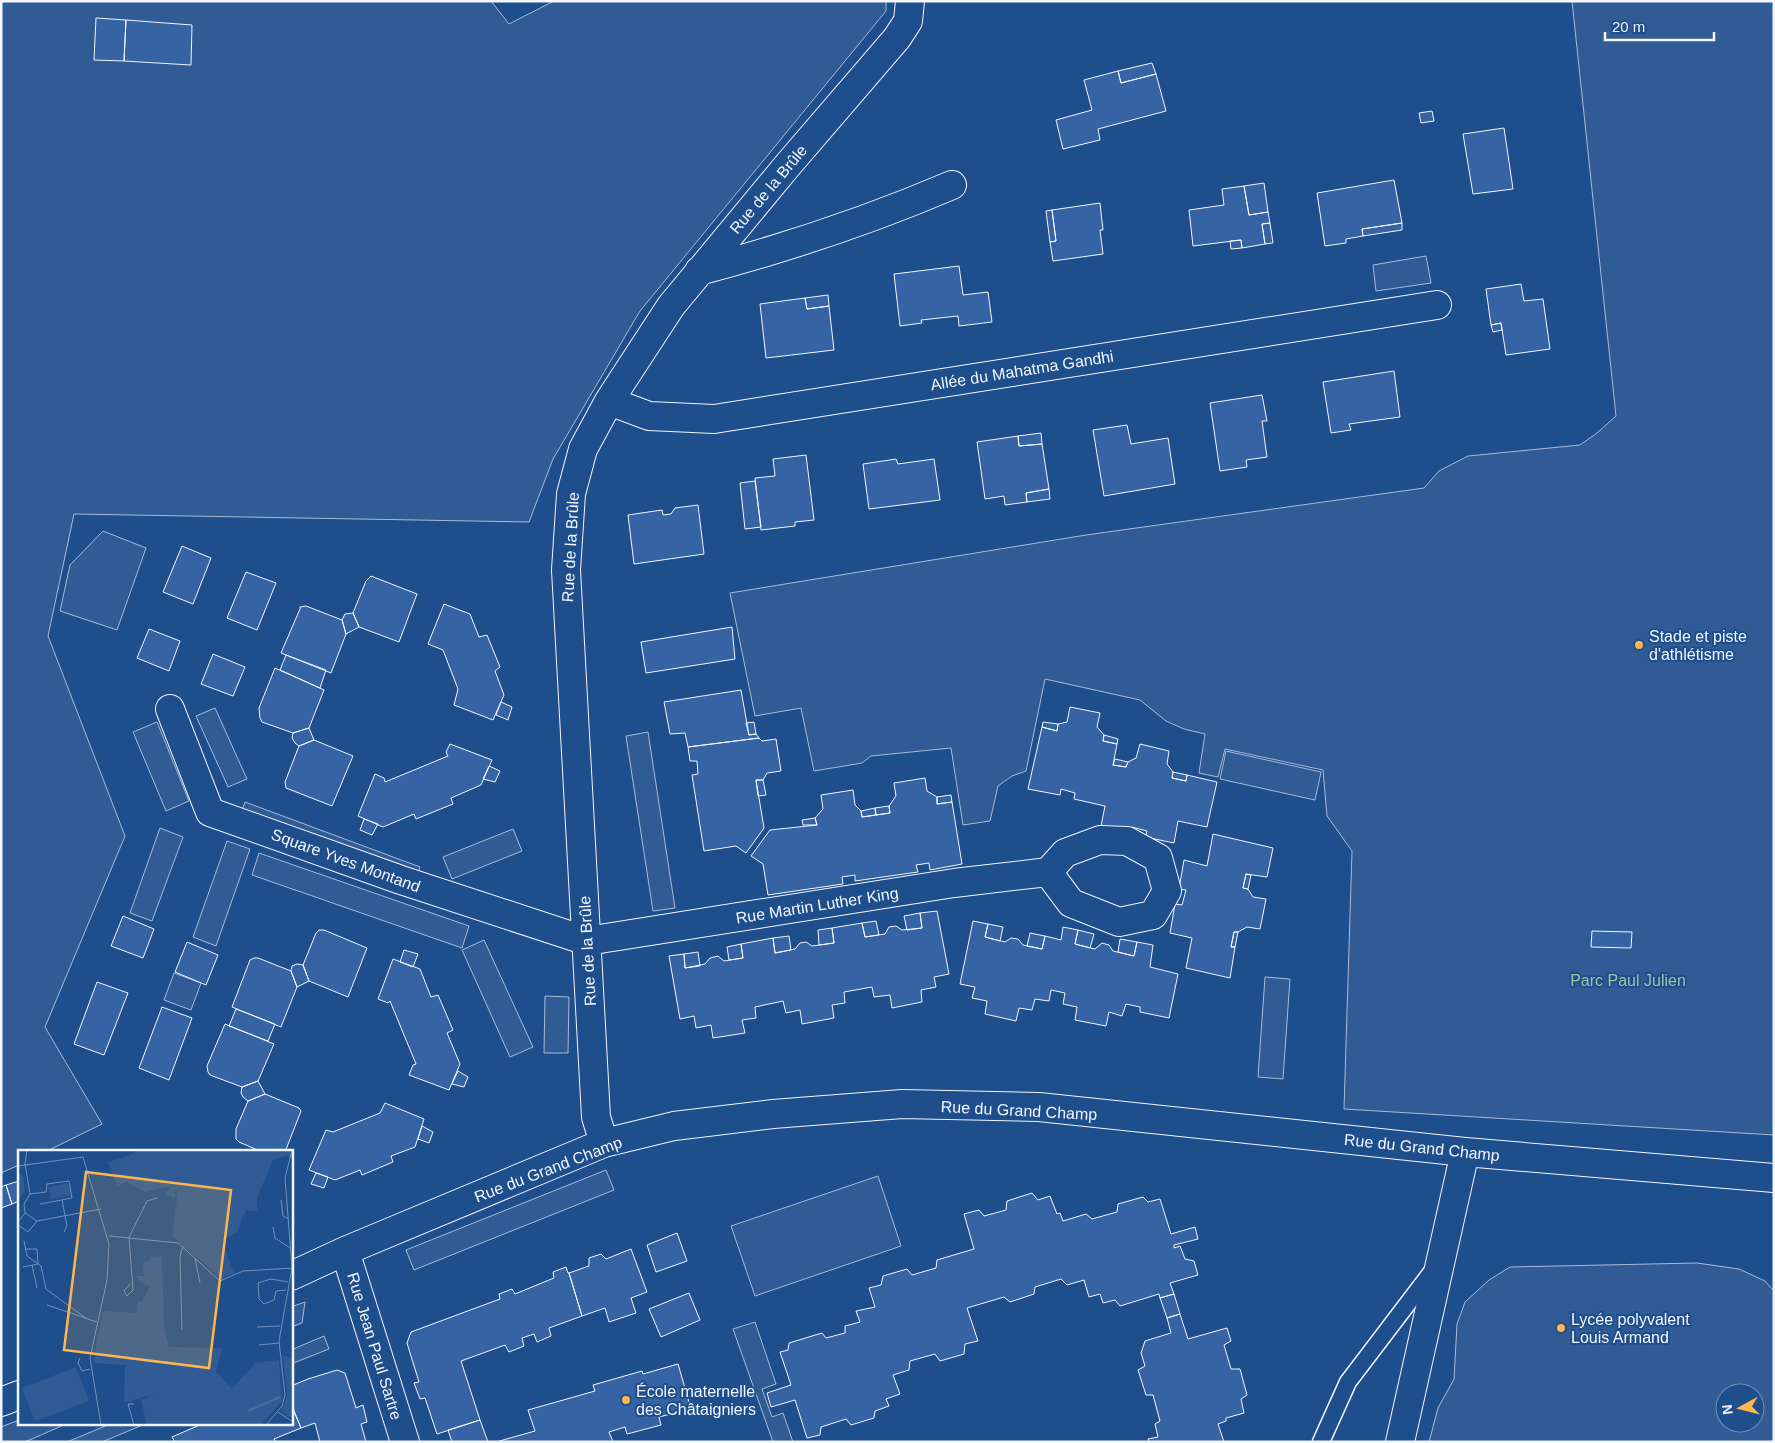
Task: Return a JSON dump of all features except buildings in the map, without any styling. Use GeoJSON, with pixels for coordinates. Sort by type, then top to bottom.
{"type":"FeatureCollection","features":[{"type":"Feature","properties":{"kind":"street","name":"Rue de la Brûle"},"geometry":{"type":"LineString","coordinates":[[604,1143],[596,1117],[568,642],[566,570],[573,485],[583,449],[608,401],[671,306],[787,166],[897,38],[908,21],[910,1]]}},
{"type":"Feature","properties":{"kind":"street"},"geometry":{"type":"LineString","coordinates":[[699,271],[770,252],[898,208],[952,184]]}},
{"type":"Feature","properties":{"kind":"street","name":"Allée du Mahatma Gandhi"},"geometry":{"type":"LineString","coordinates":[[608,401],[649,416],[714,419],[1437,305]]}},
{"type":"Feature","properties":{"kind":"street","name":"Square Yves Montand"},"geometry":{"type":"LineString","coordinates":[[170,709],[210,812],[401,880],[587,941]]}},
{"type":"Feature","properties":{"kind":"street","name":"Rue Martin Luther King"},"geometry":{"type":"LineString","coordinates":[[587,941],[954,883],[1048,872]]}},
{"type":"Feature","properties":{"kind":"street","name":"Rue du Grand Champ"},"geometry":{"type":"LineString","coordinates":[[292,1276],[345,1251],[604,1143],[674,1126],[773,1114],[902,1104],[1039,1107],[1465,1152],[1774,1178]]}},
{"type":"Feature","properties":{"kind":"street"},"geometry":{"type":"LineString","coordinates":[[1400,1442],[1465,1152]]}},
{"type":"Feature","properties":{"kind":"street","name":"Rue Jean Paul Sartre"},"geometry":{"type":"LineString","coordinates":[[345,1251],[405,1442]]}},
{"type":"Feature","properties":{"kind":"street"},"geometry":{"type":"LineString","coordinates":[[1,1402],[18,1395]]}},
{"type":"Feature","properties":{"kind":"lane"},"geometry":{"type":"LineString","coordinates":[[1320,1442],[1348,1382],[1442,1259]]}},
{"type":"Feature","properties":{"kind":"shaded area"},"geometry":{"type":"Polygon","coordinates":[[[1,1],[491,1],[509,24],[554,1],[886,1],[886,11],[640,311],[553,459],[529,522],[74,514],[48,636],[125,836],[45,1027],[102,1124],[49,1150],[18,1150],[18,1165],[1,1173],[1,1]]]}},
{"type":"Feature","properties":{"kind":"shaded area"},"geometry":{"type":"Polygon","coordinates":[[[1572,1],[1774,1],[1774,1135],[1344,1109],[1352,851],[1327,816],[1323,770],[1225,749],[1218,777],[1199,773],[1205,734],[1184,729],[1166,721],[1140,700],[1045,679],[1026,771],[1012,776],[998,786],[990,821],[963,825],[951,748],[871,756],[862,763],[814,771],[801,708],[755,716],[730,593],[1086,535],[1424,488],[1439,471],[1468,456],[1580,445],[1616,416],[1572,1]]]}},
{"type":"Feature","properties":{"kind":"shaded area"},"geometry":{"type":"Polygon","coordinates":[[[1426,256],[1431,283],[1376,291],[1373,265],[1426,256]]]}},
{"type":"Feature","properties":{"kind":"shaded area"},"geometry":{"type":"Polygon","coordinates":[[[103,531],[146,548],[117,630],[60,611],[70,565],[103,531]]]}},
{"type":"Feature","properties":{"kind":"shaded area"},"geometry":{"type":"Polygon","coordinates":[[[215,708],[247,779],[228,787],[196,716],[215,708]]]}},
{"type":"Feature","properties":{"kind":"shaded area"},"geometry":{"type":"Polygon","coordinates":[[[157,722],[189,801],[166,811],[133,732],[157,722]]]}},
{"type":"Feature","properties":{"kind":"shaded area"},"geometry":{"type":"Polygon","coordinates":[[[648,732],[675,908],[653,911],[626,736],[648,732]]]}},
{"type":"Feature","properties":{"kind":"shaded area"},"geometry":{"type":"Polygon","coordinates":[[[1226,751],[1321,772],[1315,800],[1220,779],[1226,751]]]}},
{"type":"Feature","properties":{"kind":"shaded area"},"geometry":{"type":"Polygon","coordinates":[[[245,802],[420,867],[416,878],[241,813],[245,802]]]}},
{"type":"Feature","properties":{"kind":"shaded area"},"geometry":{"type":"Polygon","coordinates":[[[160,828],[183,837],[152,921],[130,913],[160,828]]]}},
{"type":"Feature","properties":{"kind":"shaded area"},"geometry":{"type":"Polygon","coordinates":[[[513,829],[522,851],[452,879],[443,857],[513,829]]]}},
{"type":"Feature","properties":{"kind":"shaded area"},"geometry":{"type":"Polygon","coordinates":[[[227,841],[250,849],[216,946],[193,937],[227,841]]]}},
{"type":"Feature","properties":{"kind":"shaded area"},"geometry":{"type":"Polygon","coordinates":[[[259,853],[469,926],[462,948],[252,875],[259,853]]]}},
{"type":"Feature","properties":{"kind":"shaded area"},"geometry":{"type":"Polygon","coordinates":[[[484,940],[533,1047],[510,1057],[462,950],[484,940]]]}},
{"type":"Feature","properties":{"kind":"shaded area"},"geometry":{"type":"Polygon","coordinates":[[[174,973],[201,983],[191,1010],[164,1000],[174,973]]]}},
{"type":"Feature","properties":{"kind":"shaded area"},"geometry":{"type":"Polygon","coordinates":[[[1265,977],[1290,979],[1283,1079],[1258,1077],[1265,977]]]}},
{"type":"Feature","properties":{"kind":"shaded area"},"geometry":{"type":"Polygon","coordinates":[[[545,996],[569,997],[568,1053],[544,1053],[545,996]]]}},
{"type":"Feature","properties":{"kind":"shaded area"},"geometry":{"type":"Polygon","coordinates":[[[606,1170],[614,1190],[414,1270],[406,1250],[606,1170]]]}},
{"type":"Feature","properties":{"kind":"shaded area"},"geometry":{"type":"Polygon","coordinates":[[[878,1176],[901,1246],[755,1296],[731,1226],[878,1176]]]}},
{"type":"Feature","properties":{"kind":"shaded area","name":"Lycée polyvalent Louis Armand"},"geometry":{"type":"Polygon","coordinates":[[[1697,1263],[1739,1269],[1765,1281],[1774,1291],[1774,1442],[1429,1442],[1438,1408],[1454,1379],[1457,1324],[1465,1302],[1489,1280],[1510,1267],[1697,1263]]]}},
{"type":"Feature","properties":{"kind":"shaded area"},"geometry":{"type":"Polygon","coordinates":[[[305,1302],[302,1323],[292,1327],[292,1307],[305,1302]]]}},
{"type":"Feature","properties":{"kind":"shaded area"},"geometry":{"type":"Polygon","coordinates":[[[755,1322],[776,1384],[762,1389],[772,1417],[783,1413],[793,1442],[773,1442],[733,1329],[755,1322]]]}},
{"type":"Feature","properties":{"kind":"shaded area"},"geometry":{"type":"Polygon","coordinates":[[[324,1336],[329,1349],[292,1364],[292,1350],[324,1336]]]}},
{"type":"Feature","properties":{"kind":"shaded area"},"geometry":{"type":"Polygon","coordinates":[[[18,1420],[18,1426],[61,1426],[25,1442],[1,1442],[1,1427],[18,1420]]]}},
{"type":"Feature","properties":{"kind":"shaded area"},"geometry":{"type":"Polygon","coordinates":[[[105,1426],[140,1426],[102,1442],[67,1442],[105,1426]]]}},
{"type":"Feature","properties":{"kind":"place","name":"Stade et piste d'athlétisme"},"geometry":{"type":"Point","coordinates":[1639,645]}},
{"type":"Feature","properties":{"kind":"place","name":"Lycée polyvalent Louis Armand"},"geometry":{"type":"Point","coordinates":[1561,1328]}},
{"type":"Feature","properties":{"kind":"place","name":"École maternelle des Châtaigniers"},"geometry":{"type":"Point","coordinates":[626,1400]}},
{"type":"Feature","properties":{"kind":"park label","name":"Parc Paul Julien"},"geometry":{"type":"Point","coordinates":[1628,980]}}]}
